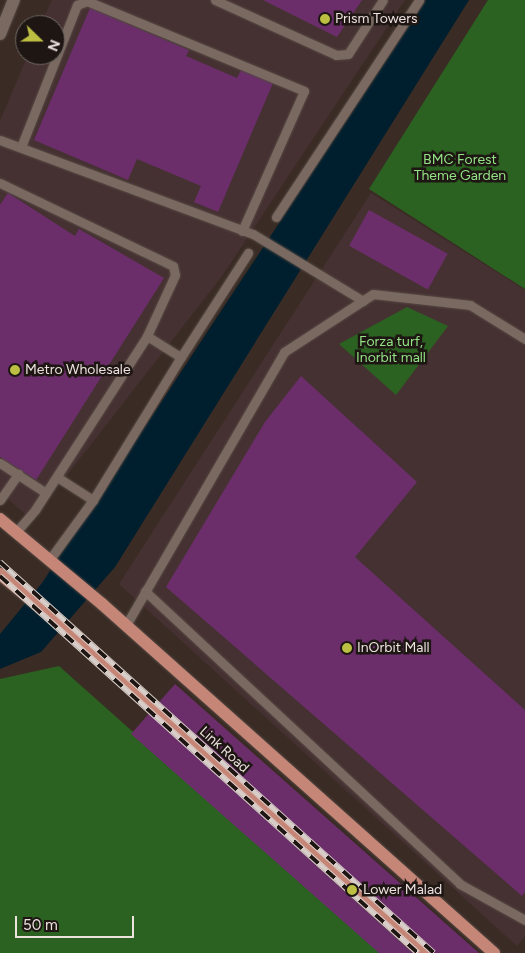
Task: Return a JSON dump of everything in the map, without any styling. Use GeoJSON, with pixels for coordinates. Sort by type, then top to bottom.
{"type":"FeatureCollection","features":[{"type":"Feature","properties":{"kind":"main road","name":"Link Road"},"geometry":{"type":"LineString","coordinates":[[0,519],[126,625],[494,953]]}},
{"type":"Feature","properties":{"kind":"main road","name":"Link Road"},"geometry":{"type":"LineString","coordinates":[[0,574],[77,637],[423,953]]}},
{"type":"Feature","properties":{"kind":"street"},"geometry":{"type":"LineString","coordinates":[[0,34],[14,0]]}},
{"type":"Feature","properties":{"kind":"lane"},"geometry":{"type":"LineString","coordinates":[[215,0],[336,55],[348,54],[383,0]]}},
{"type":"Feature","properties":{"kind":"lane"},"geometry":{"type":"LineString","coordinates":[[276,217],[419,0]]}},
{"type":"Feature","properties":{"kind":"lane"},"geometry":{"type":"LineString","coordinates":[[21,148],[76,5],[87,1],[304,92],[242,230]]}},
{"type":"Feature","properties":{"kind":"lane"},"geometry":{"type":"LineString","coordinates":[[0,140],[252,234],[311,266],[363,300]]}},
{"type":"Feature","properties":{"kind":"lane"},"geometry":{"type":"LineString","coordinates":[[0,183],[173,266],[175,275],[147,336],[57,477],[16,532]]}},
{"type":"Feature","properties":{"kind":"lane"},"geometry":{"type":"LineString","coordinates":[[51,560],[93,500],[248,253]]}},
{"type":"Feature","properties":{"kind":"lane"},"geometry":{"type":"LineString","coordinates":[[126,625],[284,352],[374,294],[470,305],[525,339]]}},
{"type":"Feature","properties":{"kind":"lane"},"geometry":{"type":"LineString","coordinates":[[147,336],[181,357]]}},
{"type":"Feature","properties":{"kind":"lane"},"geometry":{"type":"LineString","coordinates":[[0,463],[46,493]]}},
{"type":"Feature","properties":{"kind":"lane"},"geometry":{"type":"LineString","coordinates":[[0,500],[18,474]]}},
{"type":"Feature","properties":{"kind":"lane"},"geometry":{"type":"LineString","coordinates":[[57,477],[93,500]]}},
{"type":"Feature","properties":{"kind":"lane"},"geometry":{"type":"LineString","coordinates":[[145,591],[460,884],[525,920]]}},
{"type":"Feature","properties":{"kind":"shaded area"},"geometry":{"type":"Polygon","coordinates":[[[52,0],[405,0],[222,276],[32,520],[0,492],[0,121],[24,65],[65,65],[65,15],[45,15],[52,0]]]}},
{"type":"Feature","properties":{"kind":"shaded area","name":"InOrbit Mall"},"geometry":{"type":"Polygon","coordinates":[[[371,193],[525,290],[525,936],[517,946],[119,584],[371,193]]]}},
{"type":"Feature","properties":{"kind":"green space","name":"BMC Forest Theme Garden"},"geometry":{"type":"Polygon","coordinates":[[[488,0],[525,0],[525,289],[369,189],[488,0]]]}},
{"type":"Feature","properties":{"kind":"green space","name":"Forza turf, Inorbit mall"},"geometry":{"type":"Polygon","coordinates":[[[407,307],[448,326],[396,395],[339,344],[407,307]]]}},
{"type":"Feature","properties":{"kind":"green space"},"geometry":{"type":"Polygon","coordinates":[[[59,666],[381,953],[0,953],[0,679],[59,666]]]}},
{"type":"Feature","properties":{"kind":"water"},"geometry":{"type":"Polygon","coordinates":[[[426,0],[469,0],[115,567],[41,652],[0,669],[0,634],[42,583],[426,0]]]}},
{"type":"Feature","properties":{"kind":"building","name":"Prism Towers"},"geometry":{"type":"Polygon","coordinates":[[[263,0],[362,0],[337,37],[263,0]]]}},
{"type":"Feature","properties":{"kind":"building"},"geometry":{"type":"Polygon","coordinates":[[[90,8],[189,50],[186,56],[237,78],[241,70],[273,83],[218,212],[194,202],[201,186],[137,159],[128,180],[34,140],[90,8]]]}},
{"type":"Feature","properties":{"kind":"building"},"geometry":{"type":"Polygon","coordinates":[[[8,193],[75,236],[79,229],[164,278],[36,480],[0,457],[0,205],[8,193]]]}},
{"type":"Feature","properties":{"kind":"building"},"geometry":{"type":"Polygon","coordinates":[[[369,210],[448,254],[428,289],[349,246],[369,210]]]}},
{"type":"Feature","properties":{"kind":"building","name":"InOrbit Mall"},"geometry":{"type":"Polygon","coordinates":[[[301,376],[417,482],[355,557],[525,710],[525,892],[522,896],[166,587],[265,422],[301,376]]]}},
{"type":"Feature","properties":{"kind":"building"},"geometry":{"type":"Polygon","coordinates":[[[175,684],[479,953],[379,953],[131,734],[175,684]]]}},
{"type":"Feature","properties":{"kind":"railway"},"geometry":{"type":"LineString","coordinates":[[0,562],[434,953]]}},
{"type":"Feature","properties":{"kind":"railway"},"geometry":{"type":"LineString","coordinates":[[0,576],[418,953]]}},
{"type":"Feature","properties":{"kind":"place","name":"Prism Towers"},"geometry":{"type":"Point","coordinates":[325,19]}},
{"type":"Feature","properties":{"kind":"place","name":"Metro Wholesale"},"geometry":{"type":"Point","coordinates":[15,370]}},
{"type":"Feature","properties":{"kind":"place","name":"InOrbit Mall"},"geometry":{"type":"Point","coordinates":[347,648]}},
{"type":"Feature","properties":{"kind":"place","name":"Lower Malad"},"geometry":{"type":"Point","coordinates":[352,890]}}]}
